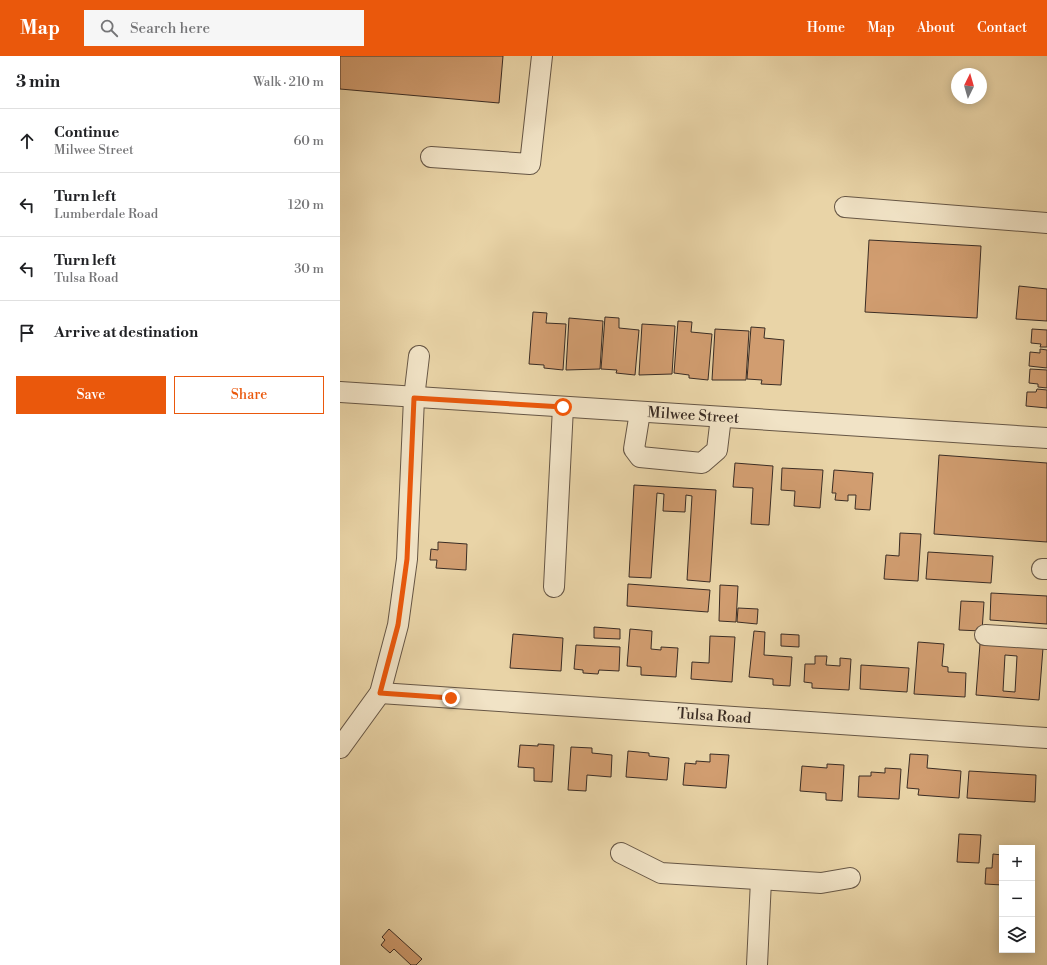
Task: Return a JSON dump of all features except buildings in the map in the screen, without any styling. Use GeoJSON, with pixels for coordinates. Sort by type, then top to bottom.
{"type":"FeatureCollection","features":[{"type":"Feature","properties":{"kind":"street"},"geometry":{"type":"LineString","coordinates":[[431,157],[530,164],[542,56]]}},
{"type":"Feature","properties":{"kind":"street"},"geometry":{"type":"LineString","coordinates":[[845,207],[1047,223]]}},
{"type":"Feature","properties":{"kind":"street"},"geometry":{"type":"LineString","coordinates":[[340,748],[380,693],[398,625],[407,559],[414,398],[419,356]]}},
{"type":"Feature","properties":{"kind":"street","name":"Milwee Street"},"geometry":{"type":"LineString","coordinates":[[340,392],[1047,438]]}},
{"type":"Feature","properties":{"kind":"street"},"geometry":{"type":"LineString","coordinates":[[554,587],[563,407]]}},
{"type":"Feature","properties":{"kind":"street"},"geometry":{"type":"LineString","coordinates":[[640,412],[634,449],[640,457],[702,463],[717,450],[722,417]]}},
{"type":"Feature","properties":{"kind":"street"},"geometry":{"type":"LineString","coordinates":[[985,635],[1047,638]]}},
{"type":"Feature","properties":{"kind":"street","name":"Tulsa Road"},"geometry":{"type":"LineString","coordinates":[[380,693],[1047,738]]}},
{"type":"Feature","properties":{"kind":"street"},"geometry":{"type":"LineString","coordinates":[[621,853],[661,873],[821,883],[850,878]]}},
{"type":"Feature","properties":{"kind":"street"},"geometry":{"type":"LineString","coordinates":[[756,965],[761,880]]}},
{"type":"Feature","properties":{"kind":"route"},"geometry":{"type":"LineString","coordinates":[[451,698],[380,693],[398,625],[407,559],[414,398],[563,407]]}}]}
